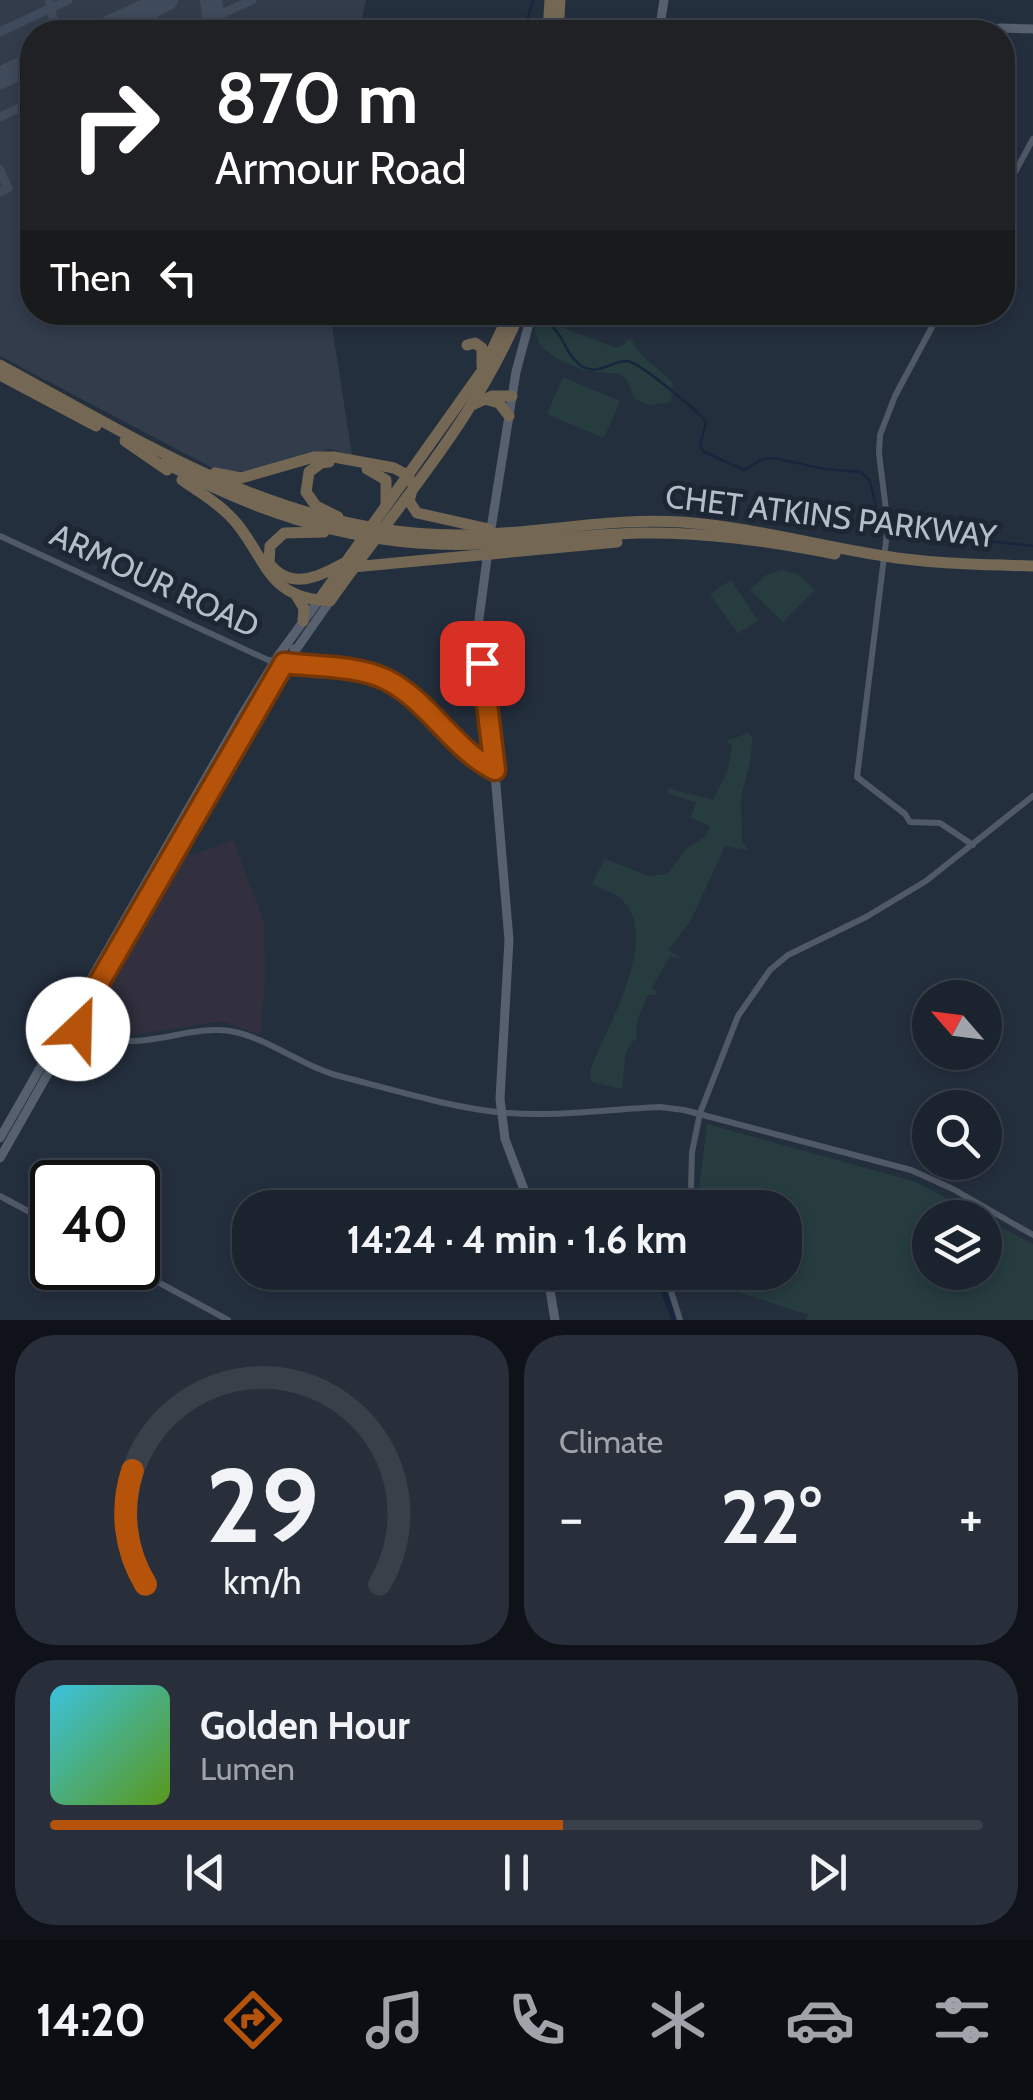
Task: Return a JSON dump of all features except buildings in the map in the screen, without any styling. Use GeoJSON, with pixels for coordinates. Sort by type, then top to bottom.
{"type":"FeatureCollection","features":[{"type":"Feature","properties":{"kind":"highway"},"geometry":{"type":"LineString","coordinates":[[296,596],[324,600],[402,501],[476,379],[503,325]]}},
{"type":"Feature","properties":{"kind":"highway"},"geometry":{"type":"LineString","coordinates":[[350,564],[385,508],[478,402],[514,325]]}},
{"type":"Feature","properties":{"kind":"highway"},"geometry":{"type":"LineString","coordinates":[[467,345],[475,343],[482,348],[484,358],[476,379]]}},
{"type":"Feature","properties":{"kind":"highway","name":"CHET ATKINS PARKWAY"},"geometry":{"type":"LineString","coordinates":[[0,365],[131,440]]}},
{"type":"Feature","properties":{"kind":"highway","name":"CHET ATKINS PARKWAY"},"geometry":{"type":"LineString","coordinates":[[0,374],[220,482],[352,530],[458,545],[670,533],[743,537],[897,562],[1033,574]]}},
{"type":"Feature","properties":{"kind":"highway"},"geometry":{"type":"LineString","coordinates":[[478,402],[500,395],[512,396]]}},
{"type":"Feature","properties":{"kind":"highway"},"geometry":{"type":"LineString","coordinates":[[478,402],[500,402],[509,416]]}},
{"type":"Feature","properties":{"kind":"highway"},"geometry":{"type":"LineString","coordinates":[[131,440],[220,476],[260,475],[314,457],[334,457],[394,468],[412,480]]}},
{"type":"Feature","properties":{"kind":"highway"},"geometry":{"type":"LineString","coordinates":[[131,440],[236,522],[267,573],[296,596],[304,608],[304,621]]}},
{"type":"Feature","properties":{"kind":"highway"},"geometry":{"type":"LineString","coordinates":[[352,530],[309,500],[305,481],[313,467],[332,462],[381,475],[388,486],[385,508]]}},
{"type":"Feature","properties":{"kind":"highway"},"geometry":{"type":"LineString","coordinates":[[412,480],[409,501],[417,513],[467,526],[518,533]]}},
{"type":"Feature","properties":{"kind":"highway","name":"CHET ATKINS PARKWAY"},"geometry":{"type":"LineString","coordinates":[[389,536],[518,533],[612,523],[680,522],[766,533],[871,558]]}},
{"type":"Feature","properties":{"kind":"highway"},"geometry":{"type":"LineString","coordinates":[[352,530],[284,533],[276,538],[268,554],[274,570],[301,580],[350,564],[667,539],[771,542]]}},
{"type":"Feature","properties":{"kind":"highway","name":"CHET ATKINS PARKWAY"},"geometry":{"type":"LineString","coordinates":[[897,562],[1033,566]]}},
{"type":"Feature","properties":{"kind":"main road"},"geometry":{"type":"LineString","coordinates":[[526,1190],[499,1086],[506,1034],[508,940],[480,639],[486,567],[512,396],[529,325]]}},
{"type":"Feature","properties":{"kind":"main road"},"geometry":{"type":"LineString","coordinates":[[0,1158],[132,908],[304,621],[324,600]]}},
{"type":"Feature","properties":{"kind":"main road"},"geometry":{"type":"LineString","coordinates":[[0,1138],[122,941],[279,662],[294,649],[324,600]]}},
{"type":"Feature","properties":{"kind":"main road"},"geometry":{"type":"LineString","coordinates":[[294,649],[304,666]]}},
{"type":"Feature","properties":{"kind":"main road"},"geometry":{"type":"LineString","coordinates":[[122,941],[120,936],[132,908]]}},
{"type":"Feature","properties":{"kind":"main road"},"geometry":{"type":"LineString","coordinates":[[58,1054],[74,1036],[90,1034]]}},
{"type":"Feature","properties":{"kind":"main road"},"geometry":{"type":"LineString","coordinates":[[550,1290],[556,1320]]}},
{"type":"Feature","properties":{"kind":"street"},"geometry":{"type":"LineString","coordinates":[[1015,172],[1033,139]]}},
{"type":"Feature","properties":{"kind":"street"},"geometry":{"type":"LineString","coordinates":[[933,325],[895,396],[880,435],[888,525],[858,777],[910,822],[940,823],[959,832],[973,845]]}},
{"type":"Feature","properties":{"kind":"street","name":"ARMOUR ROAD"},"geometry":{"type":"LineString","coordinates":[[0,536],[279,662],[354,670],[384,678],[412,697],[471,754],[495,770]]}},
{"type":"Feature","properties":{"kind":"street"},"geometry":{"type":"LineString","coordinates":[[471,754],[484,753],[492,738]]}},
{"type":"Feature","properties":{"kind":"street"},"geometry":{"type":"LineString","coordinates":[[690,1190],[692,1152],[700,1113],[738,1016],[770,970],[788,955],[901,898],[1033,796]]}},
{"type":"Feature","properties":{"kind":"street"},"geometry":{"type":"LineString","coordinates":[[70,1025],[90,1034],[141,1041],[205,1029],[235,1032],[262,1041],[299,1062],[341,1076],[504,1112],[674,1108],[700,1113],[921,1174],[1033,1235]]}},
{"type":"Feature","properties":{"kind":"street"},"geometry":{"type":"LineString","coordinates":[[0,1196],[30,1212]]}},
{"type":"Feature","properties":{"kind":"street"},"geometry":{"type":"LineString","coordinates":[[160,1283],[228,1320]]}},
{"type":"Feature","properties":{"kind":"street"},"geometry":{"type":"LineString","coordinates":[[671,1290],[680,1320]]}},
{"type":"Feature","properties":{"kind":"shaded area"},"geometry":{"type":"Polygon","coordinates":[[[0,0],[366,0],[362,20],[20,20],[20,325],[332,325],[352,455],[330,449],[251,472],[216,470],[0,356],[0,0]]]}},
{"type":"Feature","properties":{"kind":"shaded area"},"geometry":{"type":"Polygon","coordinates":[[[233,840],[264,922],[265,980],[260,1035],[222,1021],[125,1036],[85,1027],[84,1017],[180,848],[193,855],[233,840]]]}},
{"type":"Feature","properties":{"kind":"green space"},"geometry":{"type":"Polygon","coordinates":[[[536,325],[562,325],[564,331],[564,325],[616,348],[627,339],[632,340],[644,358],[673,383],[671,402],[649,405],[635,399],[627,380],[619,374],[582,370],[556,358],[540,345],[536,325]]]}},
{"type":"Feature","properties":{"kind":"green space"},"geometry":{"type":"Polygon","coordinates":[[[563,377],[620,401],[604,438],[547,414],[563,377]]]}},
{"type":"Feature","properties":{"kind":"green space"},"geometry":{"type":"Polygon","coordinates":[[[782,570],[798,574],[815,590],[783,622],[750,590],[766,575],[782,570]]]}},
{"type":"Feature","properties":{"kind":"green space"},"geometry":{"type":"Polygon","coordinates":[[[731,580],[758,620],[738,634],[710,594],[731,580]]]}},
{"type":"Feature","properties":{"kind":"green space"},"geometry":{"type":"Polygon","coordinates":[[[748,733],[752,745],[741,806],[742,841],[748,850],[725,846],[690,922],[668,950],[683,959],[670,956],[652,988],[655,995],[649,995],[641,1011],[637,1038],[626,1054],[622,1089],[591,1082],[590,1071],[627,983],[636,935],[632,914],[620,898],[592,884],[605,859],[649,876],[667,874],[687,848],[706,836],[710,826],[691,818],[696,803],[667,793],[669,788],[713,800],[727,772],[732,746],[726,741],[748,733]]]}},
{"type":"Feature","properties":{"kind":"green space"},"geometry":{"type":"Polygon","coordinates":[[[707,1124],[916,1182],[950,1200],[912,1200],[912,1290],[1002,1290],[1002,1228],[1033,1244],[1033,1320],[806,1320],[808,1315],[732,1290],[802,1290],[802,1190],[699,1190],[707,1124]]]}},
{"type":"Feature","properties":{"kind":"waterway"},"geometry":{"type":"LineString","coordinates":[[527,20],[533,0]]}},
{"type":"Feature","properties":{"kind":"waterway"},"geometry":{"type":"LineString","coordinates":[[550,325],[583,367],[595,369],[627,361],[668,387],[706,422],[700,446],[704,452],[744,470],[763,459],[774,458],[861,472],[870,481],[879,519]]}},
{"type":"Feature","properties":{"kind":"waterway"},"geometry":{"type":"LineString","coordinates":[[895,531],[1033,546]]}},
{"type":"Feature","properties":{"kind":"waterway"},"geometry":{"type":"LineString","coordinates":[[663,1290],[675,1320]]}},
{"type":"Feature","properties":{"kind":"taxiway"},"geometry":{"type":"LineString","coordinates":[[49,0],[53,20]]}},
{"type":"Feature","properties":{"kind":"taxiway"},"geometry":{"type":"LineString","coordinates":[[26,20],[68,0]]}},
{"type":"Feature","properties":{"kind":"taxiway"},"geometry":{"type":"LineString","coordinates":[[150,0],[153,20]]}},
{"type":"Feature","properties":{"kind":"taxiway"},"geometry":{"type":"LineString","coordinates":[[208,20],[252,0]]}},
{"type":"Feature","properties":{"kind":"taxiway"},"geometry":{"type":"LineString","coordinates":[[0,32],[20,23]]}},
{"type":"Feature","properties":{"kind":"taxiway"},"geometry":{"type":"LineString","coordinates":[[0,117],[20,108]]}},
{"type":"Feature","properties":{"kind":"taxiway"},"geometry":{"type":"LineString","coordinates":[[0,170],[8,188],[0,192]]}},
{"type":"Feature","properties":{"kind":"runway"},"geometry":{"type":"LineString","coordinates":[[123,20],[167,0]]}},
{"type":"Feature","properties":{"kind":"runway"},"geometry":{"type":"LineString","coordinates":[[211,0],[214,20]]}},
{"type":"Feature","properties":{"kind":"runway"},"geometry":{"type":"LineString","coordinates":[[0,78],[20,69]]}},
{"type":"Feature","properties":{"kind":"route"},"geometry":{"type":"LineString","coordinates":[[78,1029],[74,1026],[284,663],[354,670],[384,678],[412,697],[478,761],[495,770],[482,663]]}}]}
